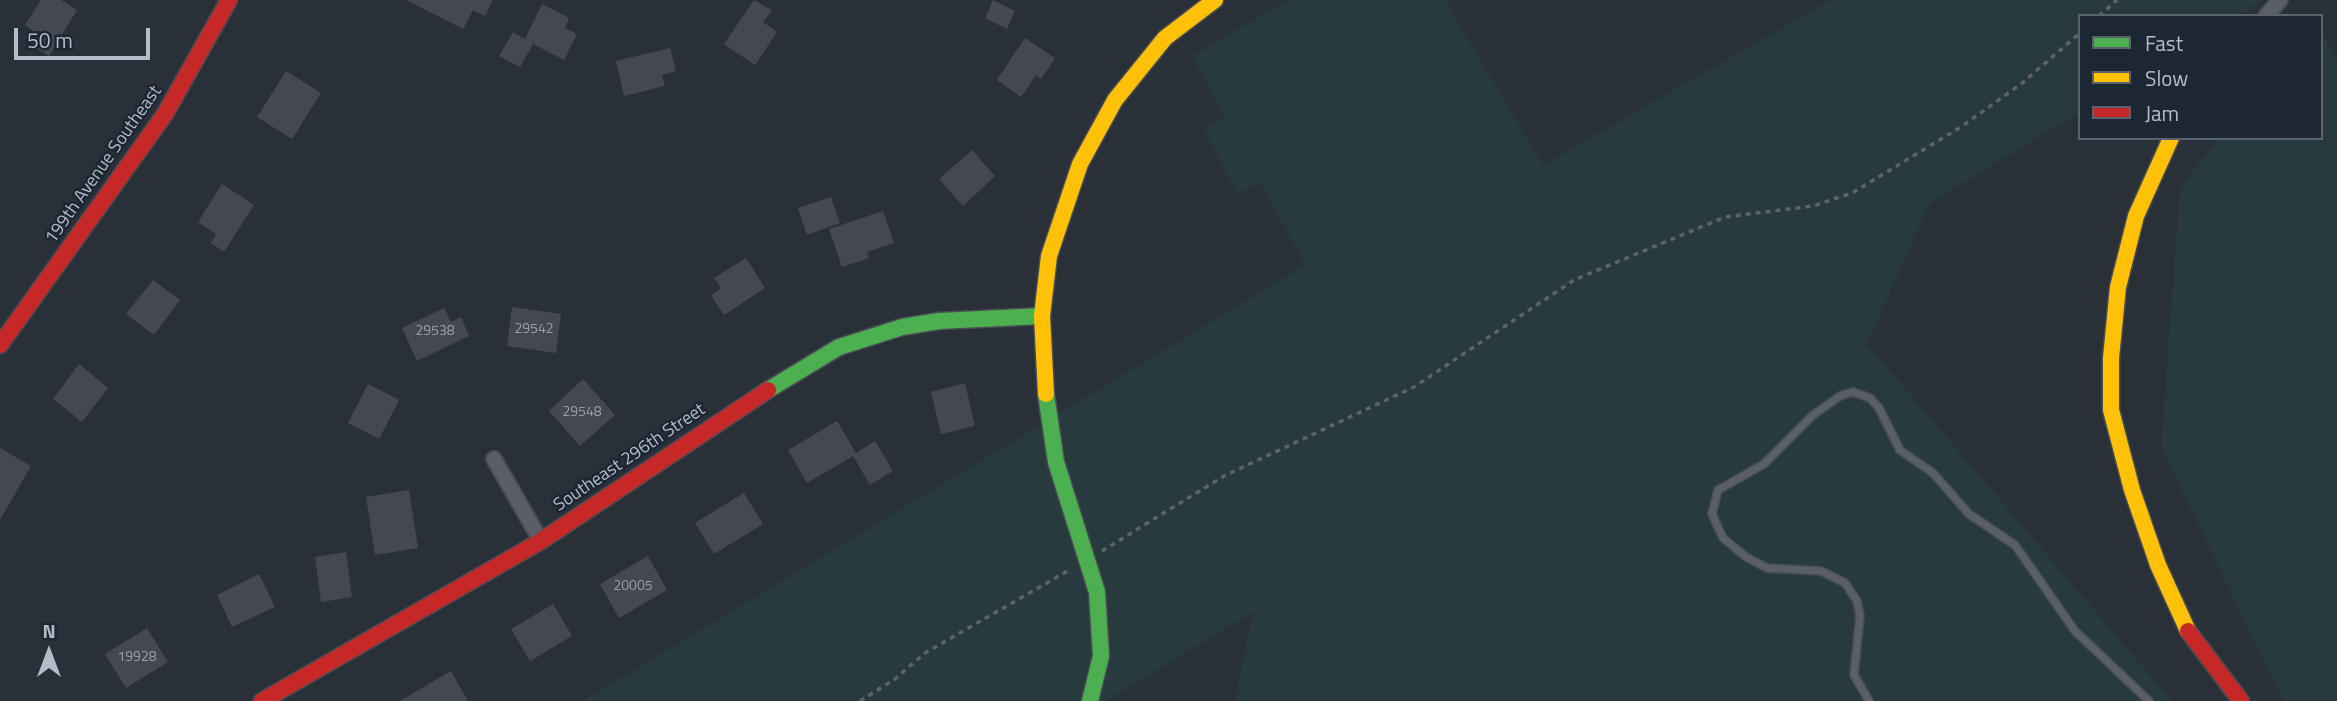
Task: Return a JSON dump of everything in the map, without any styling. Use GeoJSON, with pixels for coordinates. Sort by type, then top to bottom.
{"type":"FeatureCollection","features":[{"type":"Feature","properties":{"kind":"street","name":"199th Avenue Southeast"},"geometry":{"type":"LineString","coordinates":[[0,345],[165,114],[229,0]]}},
{"type":"Feature","properties":{"kind":"street"},"geometry":{"type":"LineString","coordinates":[[2268,14],[2280,0]]}},
{"type":"Feature","properties":{"kind":"street"},"geometry":{"type":"LineString","coordinates":[[1090,701],[1101,656],[1101,624],[1097,592],[1056,462],[1046,393],[1042,316],[1049,256],[1066,199],[1096,131],[1137,70],[1165,38],[1207,2]]}},
{"type":"Feature","properties":{"kind":"street"},"geometry":{"type":"LineString","coordinates":[[2170,140],[2136,216],[2118,287],[2111,358],[2111,410],[2132,491],[2158,565],[2190,635],[2241,701]]}},
{"type":"Feature","properties":{"kind":"street","name":"Southeast 296th Street"},"geometry":{"type":"LineString","coordinates":[[262,701],[541,541],[808,363],[839,347],[902,327],[939,320],[1042,316]]}},
{"type":"Feature","properties":{"kind":"street"},"geometry":{"type":"LineString","coordinates":[[494,459],[541,541]]}},
{"type":"Feature","properties":{"kind":"lane"},"geometry":{"type":"LineString","coordinates":[[1868,701],[1854,675],[1860,616],[1857,601],[1845,583],[1821,571],[1776,569],[1746,557],[1723,538],[1712,514],[1718,490],[1764,464],[1812,415],[1840,396],[1853,392],[1870,398],[1879,408],[1892,440],[1900,450],[1933,473],[1969,514],[2015,545],[2075,631],[2149,701]]}},
{"type":"Feature","properties":{"kind":"path"},"geometry":{"type":"LineString","coordinates":[[2101,14],[2117,0]]}},
{"type":"Feature","properties":{"kind":"path"},"geometry":{"type":"LineString","coordinates":[[860,701],[895,679],[925,653],[1087,560],[1224,476],[1415,387],[1574,279],[1725,217],[1813,206],[1852,193],[1962,127],[2021,84],[2078,35]]}},
{"type":"Feature","properties":{"kind":"green space"},"geometry":{"type":"Polygon","coordinates":[[[1288,0],[1445,0],[1543,165],[1831,0],[2263,0],[2240,14],[2078,14],[2078,113],[1930,203],[1867,344],[2172,701],[1235,701],[1253,612],[1106,701],[583,701],[1305,265],[1260,182],[1237,194],[1203,128],[1225,117],[1192,56],[1288,0]]]}},
{"type":"Feature","properties":{"kind":"green space"},"geometry":{"type":"Polygon","coordinates":[[[2323,33],[2337,61],[2337,701],[2283,701],[2161,447],[2180,188],[2217,140],[2323,140],[2323,33]]]}},
{"type":"Feature","properties":{"kind":"building"},"geometry":{"type":"Polygon","coordinates":[[[41,0],[61,0],[77,10],[49,56],[28,43],[35,32],[25,25],[41,0]]]}},
{"type":"Feature","properties":{"kind":"building"},"geometry":{"type":"Polygon","coordinates":[[[406,0],[493,0],[485,16],[473,10],[463,29],[406,0]]]}},
{"type":"Feature","properties":{"kind":"building"},"geometry":{"type":"Polygon","coordinates":[[[754,0],[772,10],[763,22],[777,32],[755,65],[724,44],[754,0]]]}},
{"type":"Feature","properties":{"kind":"building"},"geometry":{"type":"Polygon","coordinates":[[[993,0],[1015,11],[1007,29],[985,18],[993,0]]]}},
{"type":"Feature","properties":{"kind":"building"},"geometry":{"type":"Polygon","coordinates":[[[542,4],[569,18],[565,28],[577,34],[564,60],[533,44],[520,67],[499,56],[513,32],[525,39],[542,4]]]}},
{"type":"Feature","properties":{"kind":"building"},"geometry":{"type":"Polygon","coordinates":[[[1025,38],[1055,58],[1041,79],[1036,75],[1021,97],[997,80],[1025,38]]]}},
{"type":"Feature","properties":{"kind":"building"},"geometry":{"type":"Polygon","coordinates":[[[670,48],[676,71],[662,75],[665,86],[624,96],[616,61],[670,48]]]}},
{"type":"Feature","properties":{"kind":"building"},"geometry":{"type":"Polygon","coordinates":[[[286,71],[321,93],[292,139],[257,117],[286,71]]]}},
{"type":"Feature","properties":{"kind":"building"},"geometry":{"type":"Polygon","coordinates":[[[972,150],[995,176],[963,206],[939,179],[972,150]]]}},
{"type":"Feature","properties":{"kind":"building"},"geometry":{"type":"Polygon","coordinates":[[[222,184],[254,205],[224,252],[211,243],[216,234],[198,222],[222,184]]]}},
{"type":"Feature","properties":{"kind":"building"},"geometry":{"type":"Polygon","coordinates":[[[831,197],[840,223],[807,235],[798,208],[831,197]]]}},
{"type":"Feature","properties":{"kind":"building"},"geometry":{"type":"Polygon","coordinates":[[[883,211],[894,243],[867,252],[869,258],[842,267],[829,229],[883,211]]]}},
{"type":"Feature","properties":{"kind":"building"},"geometry":{"type":"Polygon","coordinates":[[[746,258],[765,288],[724,315],[711,295],[721,288],[714,278],[746,258]]]}},
{"type":"Feature","properties":{"kind":"building"},"geometry":{"type":"Polygon","coordinates":[[[153,280],[180,300],[154,335],[126,314],[153,280]]]}},
{"type":"Feature","properties":{"kind":"building"},"geometry":{"type":"Polygon","coordinates":[[[512,307],[561,314],[556,353],[507,346],[512,307]]]}},
{"type":"Feature","properties":{"kind":"building"},"geometry":{"type":"Polygon","coordinates":[[[444,308],[451,322],[461,317],[469,336],[417,361],[402,328],[444,308]]]}},
{"type":"Feature","properties":{"kind":"building"},"geometry":{"type":"Polygon","coordinates":[[[79,364],[108,388],[82,422],[53,399],[79,364]]]}},
{"type":"Feature","properties":{"kind":"building"},"geometry":{"type":"Polygon","coordinates":[[[583,379],[615,415],[580,446],[549,411],[583,379]]]}},
{"type":"Feature","properties":{"kind":"building"},"geometry":{"type":"Polygon","coordinates":[[[965,383],[975,426],[941,434],[931,392],[965,383]]]}},
{"type":"Feature","properties":{"kind":"building"},"geometry":{"type":"Polygon","coordinates":[[[368,384],[399,400],[379,439],[348,423],[368,384]]]}},
{"type":"Feature","properties":{"kind":"building"},"geometry":{"type":"Polygon","coordinates":[[[837,421],[856,453],[875,441],[893,471],[870,485],[853,456],[807,483],[788,450],[837,421]]]}},
{"type":"Feature","properties":{"kind":"building"},"geometry":{"type":"Polygon","coordinates":[[[0,448],[31,466],[0,520],[0,448]]]}},
{"type":"Feature","properties":{"kind":"building"},"geometry":{"type":"Polygon","coordinates":[[[409,490],[418,548],[375,555],[366,497],[409,490]]]}},
{"type":"Feature","properties":{"kind":"building"},"geometry":{"type":"Polygon","coordinates":[[[744,493],[763,524],[714,554],[695,523],[744,493]]]}},
{"type":"Feature","properties":{"kind":"building"},"geometry":{"type":"Polygon","coordinates":[[[346,552],[352,597],[321,602],[315,557],[346,552]]]}},
{"type":"Feature","properties":{"kind":"building"},"geometry":{"type":"Polygon","coordinates":[[[648,556],[667,590],[619,618],[600,584],[648,556]]]}},
{"type":"Feature","properties":{"kind":"building"},"geometry":{"type":"Polygon","coordinates":[[[259,574],[275,607],[232,627],[217,595],[259,574]]]}},
{"type":"Feature","properties":{"kind":"building"},"geometry":{"type":"Polygon","coordinates":[[[553,604],[572,636],[530,661],[511,629],[553,604]]]}},
{"type":"Feature","properties":{"kind":"building"},"geometry":{"type":"Polygon","coordinates":[[[147,628],[168,662],[126,688],[105,654],[147,628]]]}},
{"type":"Feature","properties":{"kind":"building"},"geometry":{"type":"Polygon","coordinates":[[[451,671],[468,701],[400,701],[451,671]]]}},
{"type":"Feature","properties":{"kind":"traffic: fast"},"geometry":{"type":"LineString","coordinates":[[768,390],[839,347],[902,327],[939,321],[1042,316]]}},
{"type":"Feature","properties":{"kind":"traffic: fast"},"geometry":{"type":"LineString","coordinates":[[1046,394],[1056,462],[1097,592],[1101,656],[1090,701]]}},
{"type":"Feature","properties":{"kind":"traffic: slow"},"geometry":{"type":"LineString","coordinates":[[1046,394],[1042,316],[1049,256],[1080,164],[1115,100],[1165,38],[1215,0]]}},
{"type":"Feature","properties":{"kind":"traffic: slow"},"geometry":{"type":"LineString","coordinates":[[2170,140],[2136,216],[2118,287],[2111,358],[2111,410],[2132,490],[2158,565],[2188,631]]}},
{"type":"Feature","properties":{"kind":"traffic: jam"},"geometry":{"type":"LineString","coordinates":[[0,345],[165,114],[229,0]]}},
{"type":"Feature","properties":{"kind":"traffic: jam"},"geometry":{"type":"LineString","coordinates":[[262,701],[541,541],[768,390]]}},
{"type":"Feature","properties":{"kind":"traffic: jam"},"geometry":{"type":"LineString","coordinates":[[2188,631],[2241,701]]}}]}
